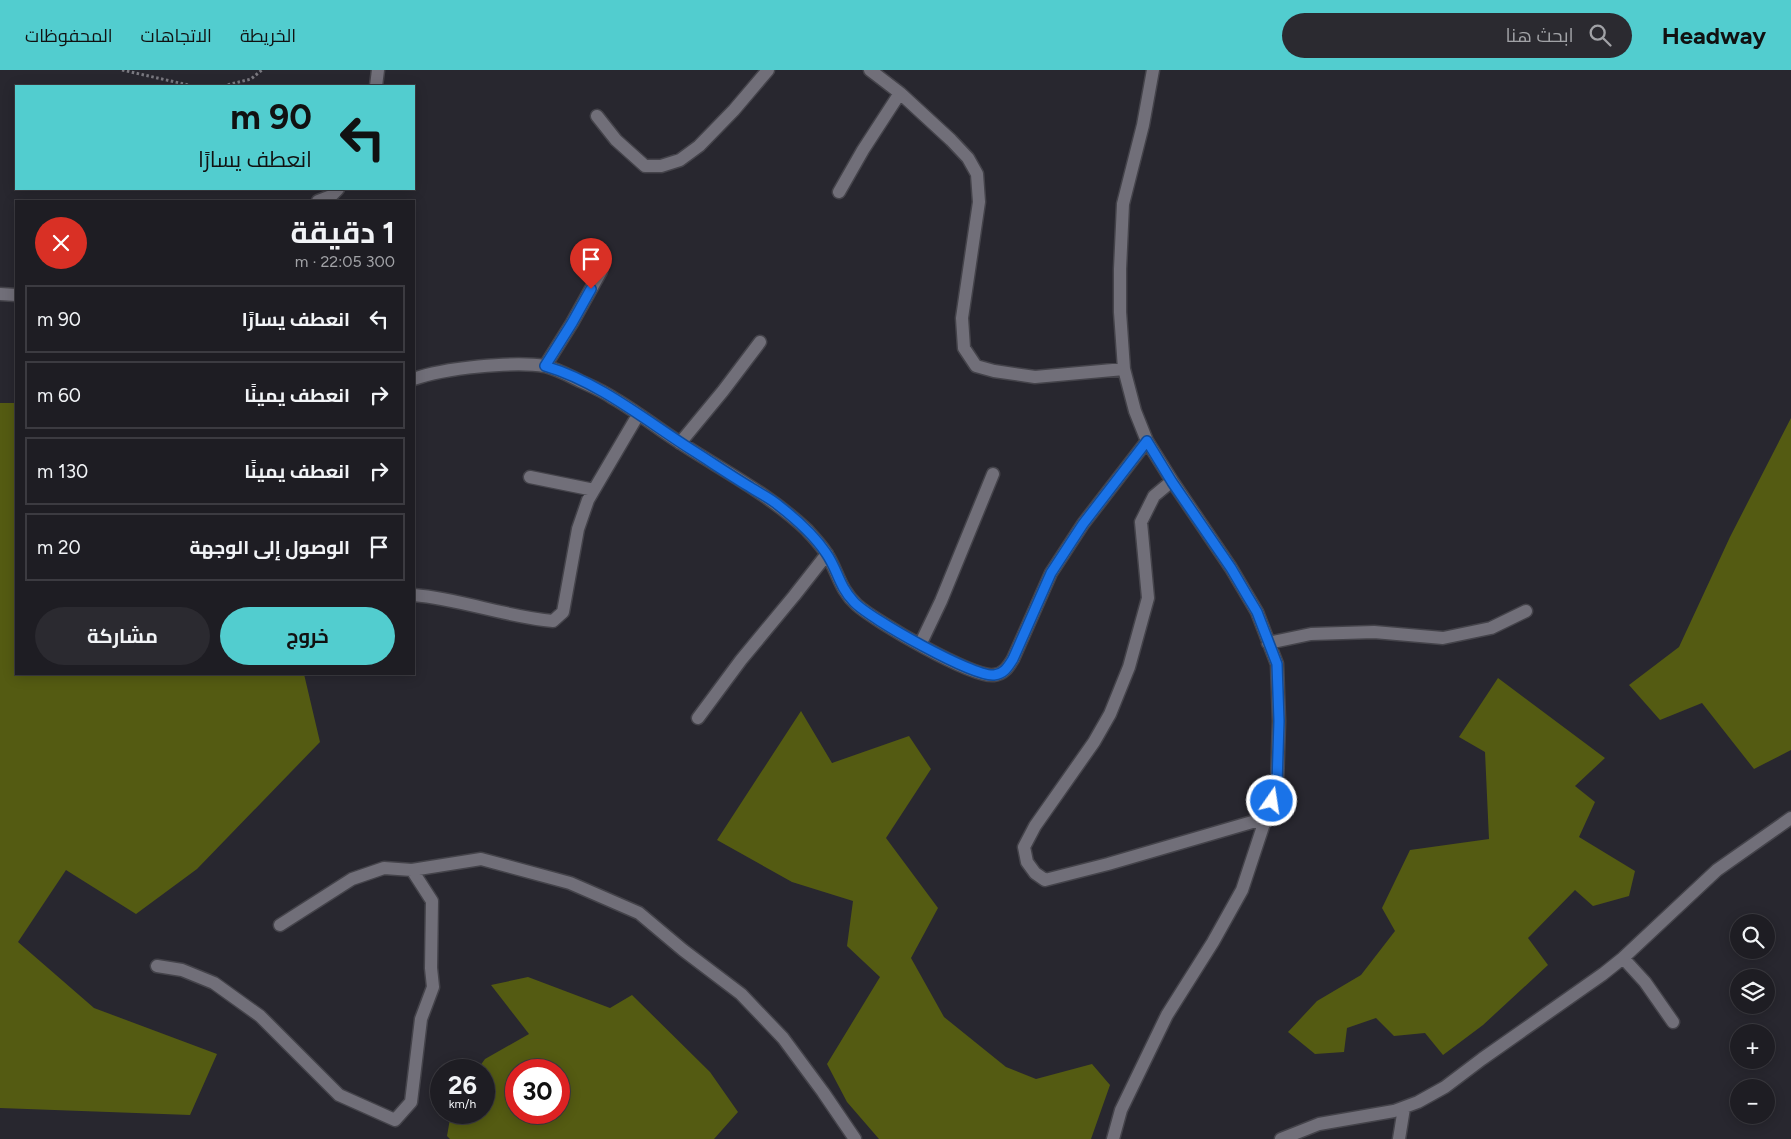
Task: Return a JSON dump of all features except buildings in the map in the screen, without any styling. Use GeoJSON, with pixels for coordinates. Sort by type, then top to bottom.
{"type":"FeatureCollection","features":[{"type":"Feature","properties":{"kind":"street"},"geometry":{"type":"LineString","coordinates":[[376,85],[378,70]]}},
{"type":"Feature","properties":{"kind":"street"},"geometry":{"type":"LineString","coordinates":[[597,116],[616,140],[645,166],[661,166],[680,160],[699,146],[734,110],[768,70]]}},
{"type":"Feature","properties":{"kind":"street"},"geometry":{"type":"LineString","coordinates":[[870,70],[900,93],[968,158],[977,174],[979,202],[962,318],[964,348],[976,366],[994,371],[1035,377],[1124,369]]}},
{"type":"Feature","properties":{"kind":"street"},"geometry":{"type":"LineString","coordinates":[[1113,1139],[1121,1110],[1167,1015],[1213,942],[1242,890],[1277,784],[1279,721],[1277,664],[1257,612],[1231,568],[1172,482],[1147,441],[1135,411],[1124,369],[1120,312],[1123,204],[1143,125],[1153,70]]}},
{"type":"Feature","properties":{"kind":"street"},"geometry":{"type":"LineString","coordinates":[[839,192],[863,150],[900,93]]}},
{"type":"Feature","properties":{"kind":"street"},"geometry":{"type":"LineString","coordinates":[[321,200],[331,196],[337,190]]}},
{"type":"Feature","properties":{"kind":"street"},"geometry":{"type":"LineString","coordinates":[[545,366],[601,272]]}},
{"type":"Feature","properties":{"kind":"street"},"geometry":{"type":"LineString","coordinates":[[0,294],[15,296]]}},
{"type":"Feature","properties":{"kind":"street"},"geometry":{"type":"LineString","coordinates":[[680,443],[760,342]]}},
{"type":"Feature","properties":{"kind":"street"},"geometry":{"type":"LineString","coordinates":[[415,379],[427,374],[487,366],[523,364],[545,366],[560,371],[613,398],[777,504],[808,531],[827,554],[843,589],[856,604],[879,621],[920,645],[974,671],[993,675],[1007,670],[1051,573],[1083,524],[1147,441]]}},
{"type":"Feature","properties":{"kind":"street"},"geometry":{"type":"LineString","coordinates":[[415,595],[471,604],[527,619],[553,621],[563,612],[578,529],[588,500],[638,415]]}},
{"type":"Feature","properties":{"kind":"street"},"geometry":{"type":"LineString","coordinates":[[920,645],[941,602],[993,474]]}},
{"type":"Feature","properties":{"kind":"street"},"geometry":{"type":"LineString","coordinates":[[530,477],[594,490]]}},
{"type":"Feature","properties":{"kind":"street"},"geometry":{"type":"LineString","coordinates":[[1172,482],[1154,496],[1141,522],[1148,598],[1129,667],[1110,714],[1094,742],[1035,826],[1024,847],[1027,862],[1035,873],[1045,880],[1108,864],[1266,818]]}},
{"type":"Feature","properties":{"kind":"street"},"geometry":{"type":"LineString","coordinates":[[698,718],[741,660],[827,554]]}},
{"type":"Feature","properties":{"kind":"street"},"geometry":{"type":"LineString","coordinates":[[1268,642],[1311,634],[1374,632],[1443,638],[1491,628],[1526,610]]}},
{"type":"Feature","properties":{"kind":"street"},"geometry":{"type":"LineString","coordinates":[[1282,1139],[1319,1124],[1404,1108],[1445,1087],[1603,974],[1623,958],[1717,870],[1789,822]]}},
{"type":"Feature","properties":{"kind":"street"},"geometry":{"type":"LineString","coordinates":[[280,925],[352,879],[384,868],[412,870],[481,859],[570,883],[639,913],[683,950],[741,994],[789,1046],[855,1139]]}},
{"type":"Feature","properties":{"kind":"street"},"geometry":{"type":"LineString","coordinates":[[157,966],[182,970],[214,983],[260,1016],[339,1095],[395,1120],[411,1102],[422,1019],[433,987],[432,901],[412,870]]}},
{"type":"Feature","properties":{"kind":"street"},"geometry":{"type":"LineString","coordinates":[[1623,958],[1646,982],[1673,1022]]}},
{"type":"Feature","properties":{"kind":"street"},"geometry":{"type":"LineString","coordinates":[[1399,1139],[1404,1108]]}},
{"type":"Feature","properties":{"kind":"path"},"geometry":{"type":"LineString","coordinates":[[122,70],[189,85]]}},
{"type":"Feature","properties":{"kind":"path"},"geometry":{"type":"LineString","coordinates":[[227,85],[251,79],[262,70]]}},
{"type":"Feature","properties":{"kind":"green space"},"geometry":{"type":"Polygon","coordinates":[[[0,403],[15,403],[15,675],[304,675],[320,742],[197,869],[136,914],[66,870],[18,942],[94,1008],[217,1054],[190,1115],[0,1108],[0,403]]]}},
{"type":"Feature","properties":{"kind":"green space"},"geometry":{"type":"Polygon","coordinates":[[[1791,418],[1791,750],[1754,769],[1702,703],[1660,720],[1629,685],[1679,647],[1730,537],[1791,418]]]}},
{"type":"Feature","properties":{"kind":"green space"},"geometry":{"type":"Polygon","coordinates":[[[1498,678],[1605,758],[1575,786],[1595,802],[1579,837],[1635,871],[1629,896],[1593,906],[1575,890],[1528,938],[1548,965],[1483,1025],[1443,1055],[1425,1033],[1394,1036],[1376,1018],[1347,1028],[1344,1052],[1315,1054],[1288,1032],[1317,1001],[1361,975],[1395,931],[1382,908],[1410,850],[1489,839],[1485,752],[1459,737],[1498,678]]]}},
{"type":"Feature","properties":{"kind":"green space"},"geometry":{"type":"Polygon","coordinates":[[[801,711],[832,763],[909,736],[931,769],[886,838],[938,908],[911,958],[944,1017],[1006,1067],[1036,1079],[1092,1064],[1110,1085],[1091,1139],[879,1139],[847,1102],[827,1064],[880,977],[847,946],[853,901],[792,882],[717,840],[801,711]]]}},
{"type":"Feature","properties":{"kind":"green space"},"geometry":{"type":"Polygon","coordinates":[[[528,977],[610,1008],[632,995],[710,1072],[738,1112],[714,1139],[450,1139],[447,1136],[449,1124],[495,1124],[495,1059],[485,1059],[529,1034],[491,985],[528,977]]]}},
{"type":"Feature","properties":{"kind":"route"},"geometry":{"type":"LineString","coordinates":[[591,289],[545,366],[560,371],[613,398],[777,504],[808,531],[827,554],[843,589],[856,604],[879,621],[920,645],[974,671],[993,675],[1007,670],[1051,573],[1083,524],[1147,441],[1172,482],[1231,568],[1257,612],[1277,664],[1279,721],[1277,784],[1272,801]]}}]}
